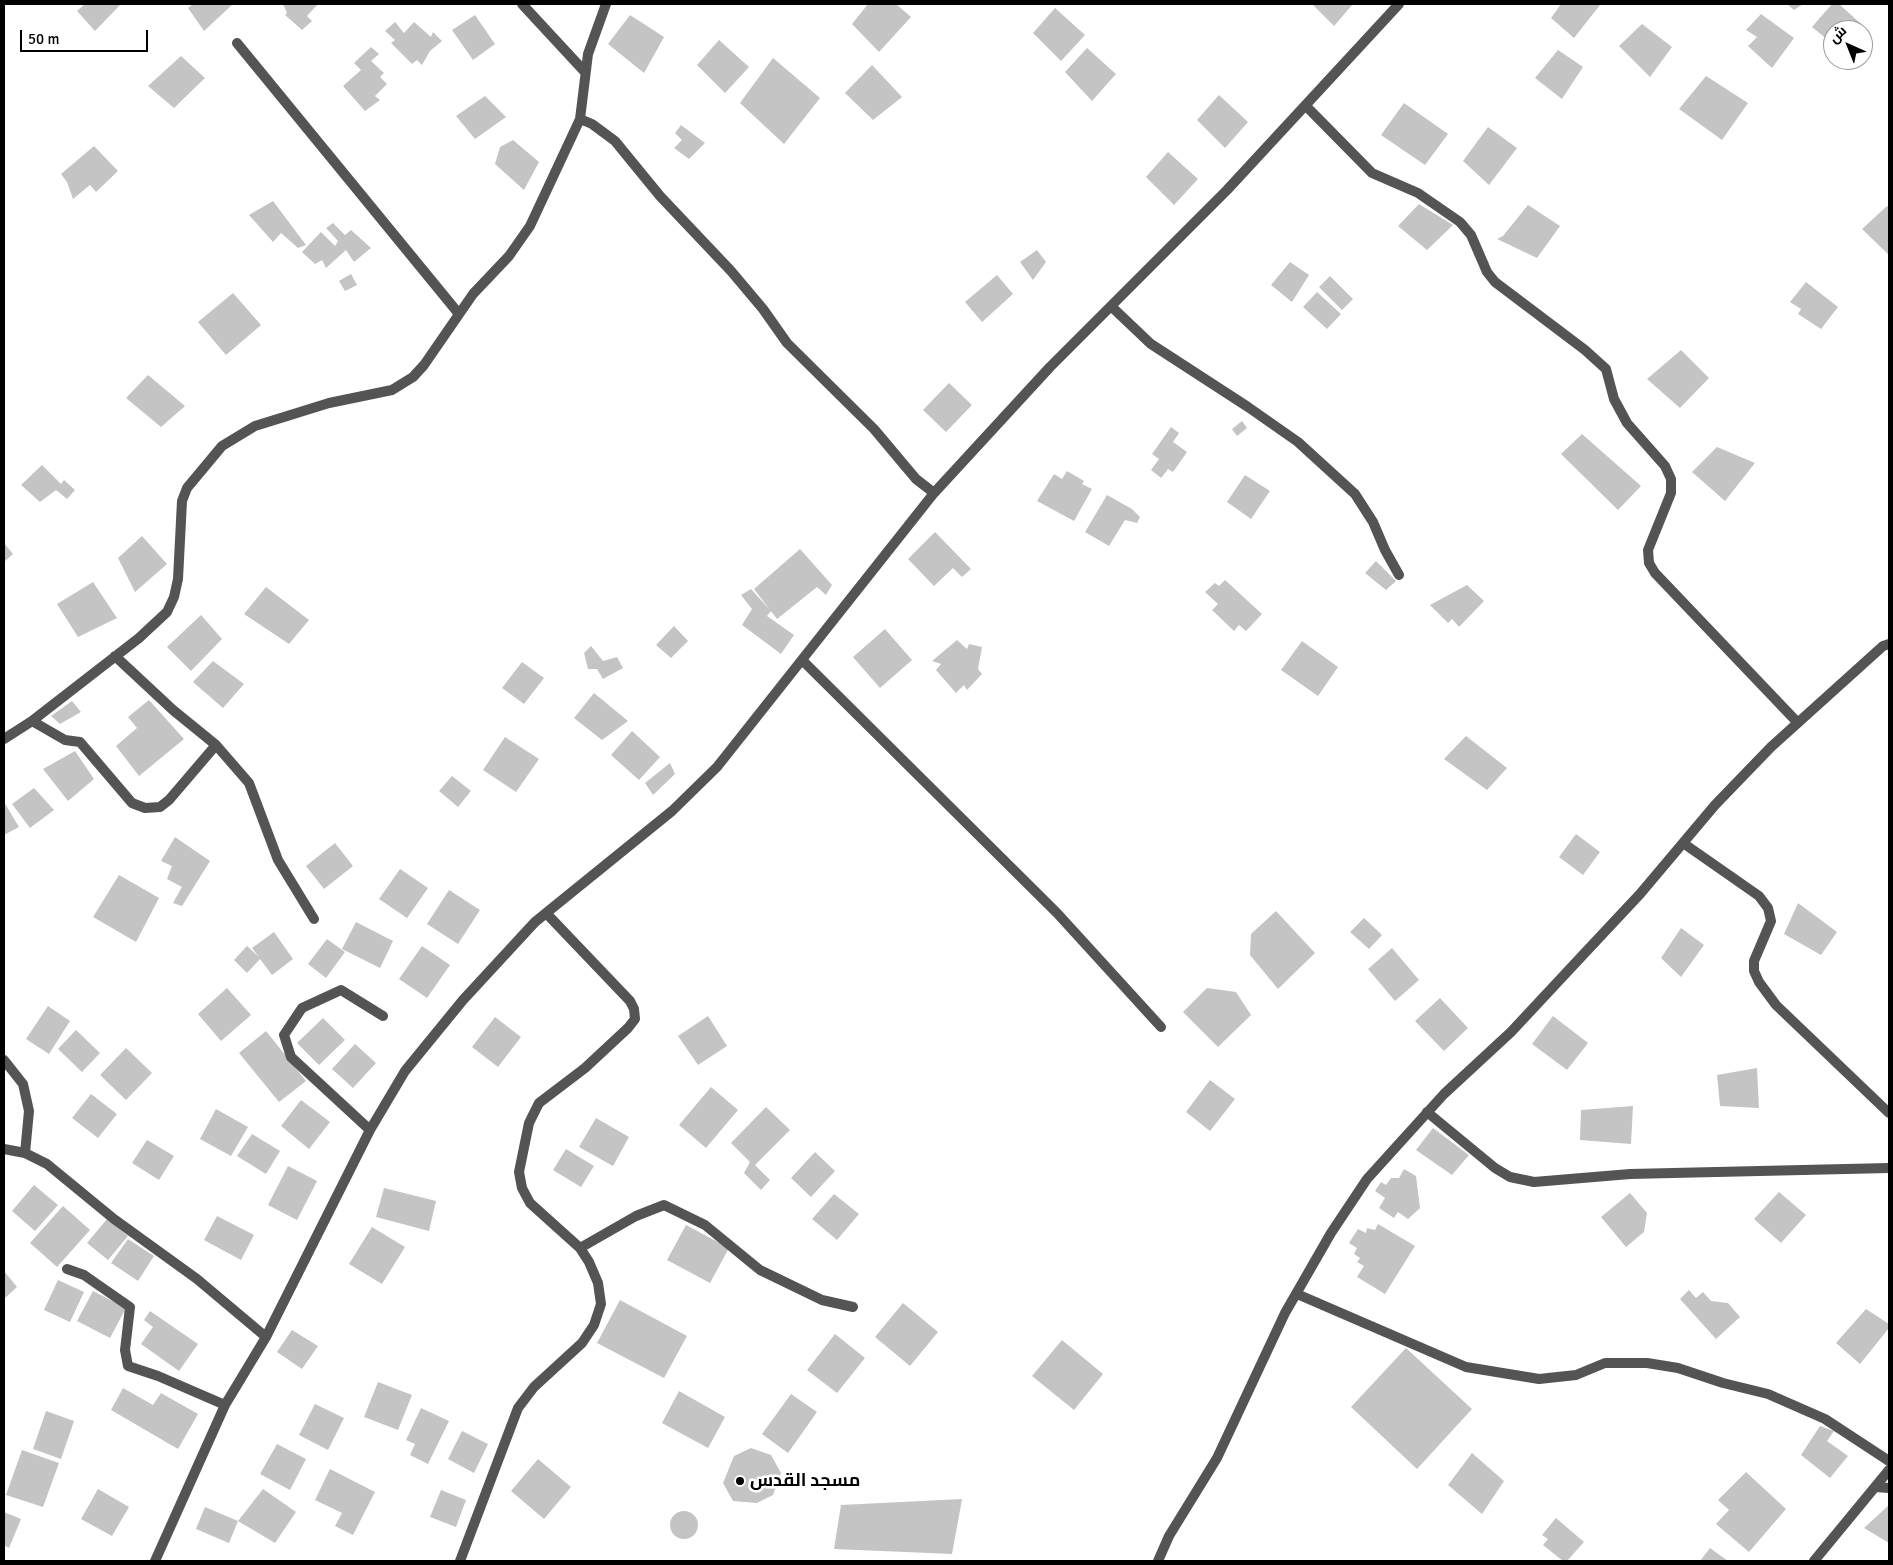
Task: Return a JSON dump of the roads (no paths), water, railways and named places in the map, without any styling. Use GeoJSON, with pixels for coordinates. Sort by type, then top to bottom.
{"type":"FeatureCollection","features":[{"type":"Feature","properties":{"kind":"street"},"geometry":{"type":"LineString","coordinates":[[522,4],[585,72]]}},
{"type":"Feature","properties":{"kind":"street"},"geometry":{"type":"LineString","coordinates":[[4,739],[32,721],[139,638],[167,612],[174,597],[178,579],[182,501],[187,488],[222,446],[255,426],[329,403],[380,394],[402,385],[413,377],[434,352],[459,314],[508,256],[530,226],[580,119],[585,72],[606,4]]}},
{"type":"Feature","properties":{"kind":"street"},"geometry":{"type":"LineString","coordinates":[[155,1561],[225,1405],[266,1337],[370,1130],[405,1071],[462,1000],[546,913],[672,811],[711,773],[934,493],[1050,367],[1227,190],[1399,4]]}},
{"type":"Feature","properties":{"kind":"street"},"geometry":{"type":"LineString","coordinates":[[237,43],[459,314]]}},
{"type":"Feature","properties":{"kind":"street"},"geometry":{"type":"LineString","coordinates":[[1306,106],[1372,173],[1418,193],[1460,222],[1471,235],[1487,272],[1495,282],[1585,350],[1606,369],[1614,399],[1627,422],[1665,466],[1671,479],[1671,493],[1648,550],[1649,563],[1655,573],[1798,723]]}},
{"type":"Feature","properties":{"kind":"street"},"geometry":{"type":"LineString","coordinates":[[580,119],[592,124],[614,141],[660,196],[763,308],[787,343],[874,429],[916,479],[934,493]]}},
{"type":"Feature","properties":{"kind":"street"},"geometry":{"type":"LineString","coordinates":[[1111,306],[1151,344],[1298,442],[1355,494],[1373,522],[1385,550],[1399,575]]}},
{"type":"Feature","properties":{"kind":"street"},"geometry":{"type":"LineString","coordinates":[[1158,1561],[1173,1529],[1217,1458],[1297,1294],[1331,1232],[1367,1179],[1427,1112],[1511,1032],[1640,894],[1715,805],[1771,747],[1883,646],[1889,644]]}},
{"type":"Feature","properties":{"kind":"street"},"geometry":{"type":"LineString","coordinates":[[115,656],[173,710],[216,745],[249,783],[278,860],[314,918]]}},
{"type":"Feature","properties":{"kind":"street"},"geometry":{"type":"LineString","coordinates":[[802,660],[1057,913],[1161,1026]]}},
{"type":"Feature","properties":{"kind":"street"},"geometry":{"type":"LineString","coordinates":[[32,721],[65,740],[80,742],[132,803],[145,808],[160,807],[169,800],[216,745]]}},
{"type":"Feature","properties":{"kind":"street"},"geometry":{"type":"LineString","coordinates":[[1683,843],[1759,896],[1768,908],[1771,921],[1754,961],[1754,972],[1759,982],[1776,1005],[1889,1113]]}},
{"type":"Feature","properties":{"kind":"street"},"geometry":{"type":"LineString","coordinates":[[460,1561],[518,1408],[524,1397],[582,1343],[594,1325],[601,1304],[589,1262],[580,1248],[530,1202],[522,1188],[519,1172],[529,1124],[539,1103],[585,1068],[628,1028],[635,1020],[634,1009],[630,1001],[546,913]]}},
{"type":"Feature","properties":{"kind":"street"},"geometry":{"type":"LineString","coordinates":[[370,1130],[291,1057],[284,1035],[302,1008],[341,990],[383,1016]]}},
{"type":"Feature","properties":{"kind":"street"},"geometry":{"type":"LineString","coordinates":[[4,1060],[23,1084],[29,1111],[25,1153]]}},
{"type":"Feature","properties":{"kind":"street"},"geometry":{"type":"LineString","coordinates":[[1427,1112],[1495,1168],[1510,1177],[1534,1182],[1630,1174],[1889,1168]]}},
{"type":"Feature","properties":{"kind":"street"},"geometry":{"type":"LineString","coordinates":[[4,1149],[25,1153],[47,1164],[114,1219],[196,1279],[266,1337]]}},
{"type":"Feature","properties":{"kind":"street"},"geometry":{"type":"LineString","coordinates":[[580,1248],[636,1216],[664,1205],[705,1225],[760,1270],[822,1300],[853,1307]]}},
{"type":"Feature","properties":{"kind":"street"},"geometry":{"type":"LineString","coordinates":[[67,1269],[84,1275],[130,1307],[125,1350],[128,1366],[158,1376],[225,1405]]}},
{"type":"Feature","properties":{"kind":"street"},"geometry":{"type":"LineString","coordinates":[[1297,1294],[1466,1367],[1539,1379],[1576,1375],[1606,1363],[1647,1364],[1678,1368],[1723,1383],[1768,1394],[1825,1419],[1889,1461]]}},
{"type":"Feature","properties":{"kind":"street"},"geometry":{"type":"LineString","coordinates":[[1814,1561],[1889,1470]]}},
{"type":"Feature","properties":{"kind":"street"},"geometry":{"type":"LineString","coordinates":[[1875,1487],[1889,1488]]}},
{"type":"Feature","properties":{"kind":"place","name":"مسجد القدس"},"geometry":{"type":"Point","coordinates":[740,1481]}}]}
